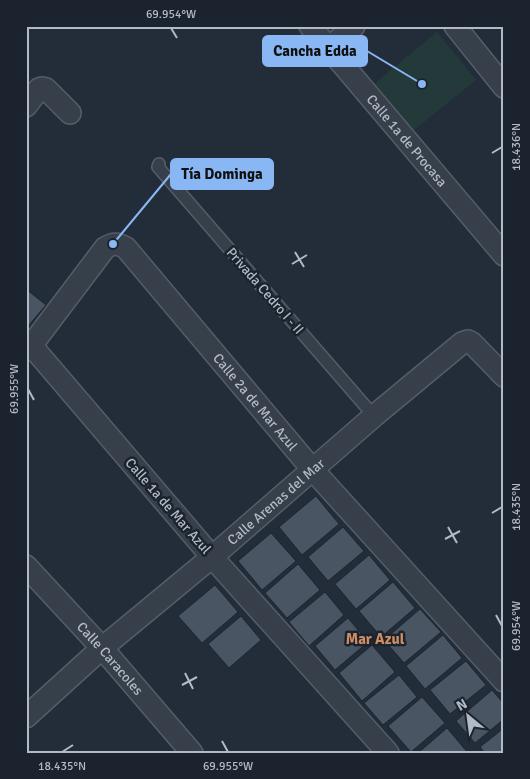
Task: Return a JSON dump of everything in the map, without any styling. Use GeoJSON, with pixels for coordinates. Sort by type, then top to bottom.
{"type":"FeatureCollection","features":[{"type":"Feature","properties":{"kind":"street","name":"Calle 1a de Procasa"},"geometry":{"type":"LineString","coordinates":[[310,26],[504,255]]}},
{"type":"Feature","properties":{"kind":"street"},"geometry":{"type":"LineString","coordinates":[[328,49],[354,26]]}},
{"type":"Feature","properties":{"kind":"street"},"geometry":{"type":"LineString","coordinates":[[454,26],[504,87]]}},
{"type":"Feature","properties":{"kind":"street"},"geometry":{"type":"LineString","coordinates":[[26,106],[39,89],[42,88],[46,89],[70,113]]}},
{"type":"Feature","properties":{"kind":"street","name":"Calle 2a de Mar Azul"},"geometry":{"type":"LineString","coordinates":[[105,248],[111,244],[120,244],[126,248],[312,469],[504,681]]}},
{"type":"Feature","properties":{"kind":"street","name":"Calle 1a de Mar Azul"},"geometry":{"type":"LineString","coordinates":[[105,248],[34,342],[36,351],[212,557],[388,753]]}},
{"type":"Feature","properties":{"kind":"street","name":"Calle Arenas del Mar"},"geometry":{"type":"LineString","coordinates":[[26,717],[102,648],[212,557],[312,469],[462,343],[468,341],[472,343],[504,376]]}},
{"type":"Feature","properties":{"kind":"street","name":"Calle Caracoles"},"geometry":{"type":"LineString","coordinates":[[26,566],[102,648],[192,753]]}},
{"type":"Feature","properties":{"kind":"lane","name":"Privada Cedro I - II"},"geometry":{"type":"LineString","coordinates":[[159,164],[158,167],[374,416]]}},
{"type":"Feature","properties":{"kind":"green space"},"geometry":{"type":"Polygon","coordinates":[[[437,32],[476,80],[408,135],[369,88],[437,32]]]}},
{"type":"Feature","properties":{"kind":"building"},"geometry":{"type":"Polygon","coordinates":[[[26,289],[46,305],[29,325],[26,323],[26,289]]]}},
{"type":"Feature","properties":{"kind":"building"},"geometry":{"type":"Polygon","coordinates":[[[316,496],[339,524],[302,555],[279,527],[316,496]]]}},
{"type":"Feature","properties":{"kind":"building"},"geometry":{"type":"Polygon","coordinates":[[[343,527],[364,551],[328,581],[308,557],[343,527]]]}},
{"type":"Feature","properties":{"kind":"building"},"geometry":{"type":"Polygon","coordinates":[[[271,533],[296,561],[262,590],[238,561],[271,533]]]}},
{"type":"Feature","properties":{"kind":"building"},"geometry":{"type":"Polygon","coordinates":[[[369,555],[390,580],[356,609],[335,584],[369,555]]]}},
{"type":"Feature","properties":{"kind":"building"},"geometry":{"type":"Polygon","coordinates":[[[298,564],[320,590],[287,618],[265,593],[298,564]]]}},
{"type":"Feature","properties":{"kind":"building"},"geometry":{"type":"Polygon","coordinates":[[[393,582],[415,608],[381,637],[359,611],[393,582]]]}},
{"type":"Feature","properties":{"kind":"building"},"geometry":{"type":"Polygon","coordinates":[[[215,585],[238,612],[202,643],[178,616],[215,585]]]}},
{"type":"Feature","properties":{"kind":"building"},"geometry":{"type":"Polygon","coordinates":[[[325,592],[344,615],[309,646],[289,622],[325,592]]]}},
{"type":"Feature","properties":{"kind":"building"},"geometry":{"type":"Polygon","coordinates":[[[420,609],[441,632],[404,663],[384,640],[420,609]]]}},
{"type":"Feature","properties":{"kind":"building"},"geometry":{"type":"Polygon","coordinates":[[[241,616],[261,640],[229,668],[208,644],[241,616]]]}},
{"type":"Feature","properties":{"kind":"building"},"geometry":{"type":"Polygon","coordinates":[[[348,618],[368,642],[335,670],[315,646],[348,618]]]}},
{"type":"Feature","properties":{"kind":"building"},"geometry":{"type":"Polygon","coordinates":[[[443,635],[462,658],[425,689],[406,666],[443,635]]]}},
{"type":"Feature","properties":{"kind":"building"},"geometry":{"type":"Polygon","coordinates":[[[372,645],[395,672],[362,701],[339,673],[372,645]]]}},
{"type":"Feature","properties":{"kind":"building"},"geometry":{"type":"Polygon","coordinates":[[[466,661],[486,685],[450,714],[430,690],[466,661]]]}},
{"type":"Feature","properties":{"kind":"building"},"geometry":{"type":"Polygon","coordinates":[[[399,675],[417,697],[383,725],[364,703],[399,675]]]}},
{"type":"Feature","properties":{"kind":"building"},"geometry":{"type":"Polygon","coordinates":[[[492,690],[504,704],[504,719],[475,743],[456,721],[492,690]]]}},
{"type":"Feature","properties":{"kind":"building"},"geometry":{"type":"Polygon","coordinates":[[[422,697],[445,723],[411,752],[388,726],[422,697]]]}},
{"type":"Feature","properties":{"kind":"building"},"geometry":{"type":"Polygon","coordinates":[[[447,728],[468,753],[418,753],[447,728]]]}},
{"type":"Feature","properties":{"kind":"building"},"geometry":{"type":"Polygon","coordinates":[[[504,728],[504,753],[485,753],[480,747],[504,728]]]}},
{"type":"Feature","properties":{"kind":"place","name":"Cancha Edda"},"geometry":{"type":"Point","coordinates":[422,84]}},
{"type":"Feature","properties":{"kind":"place","name":"Tía Dominga"},"geometry":{"type":"Point","coordinates":[113,244]}},
{"type":"Feature","properties":{"kind":"district","name":"Mar Azul"},"geometry":{"type":"Point","coordinates":[375,639]}}]}
